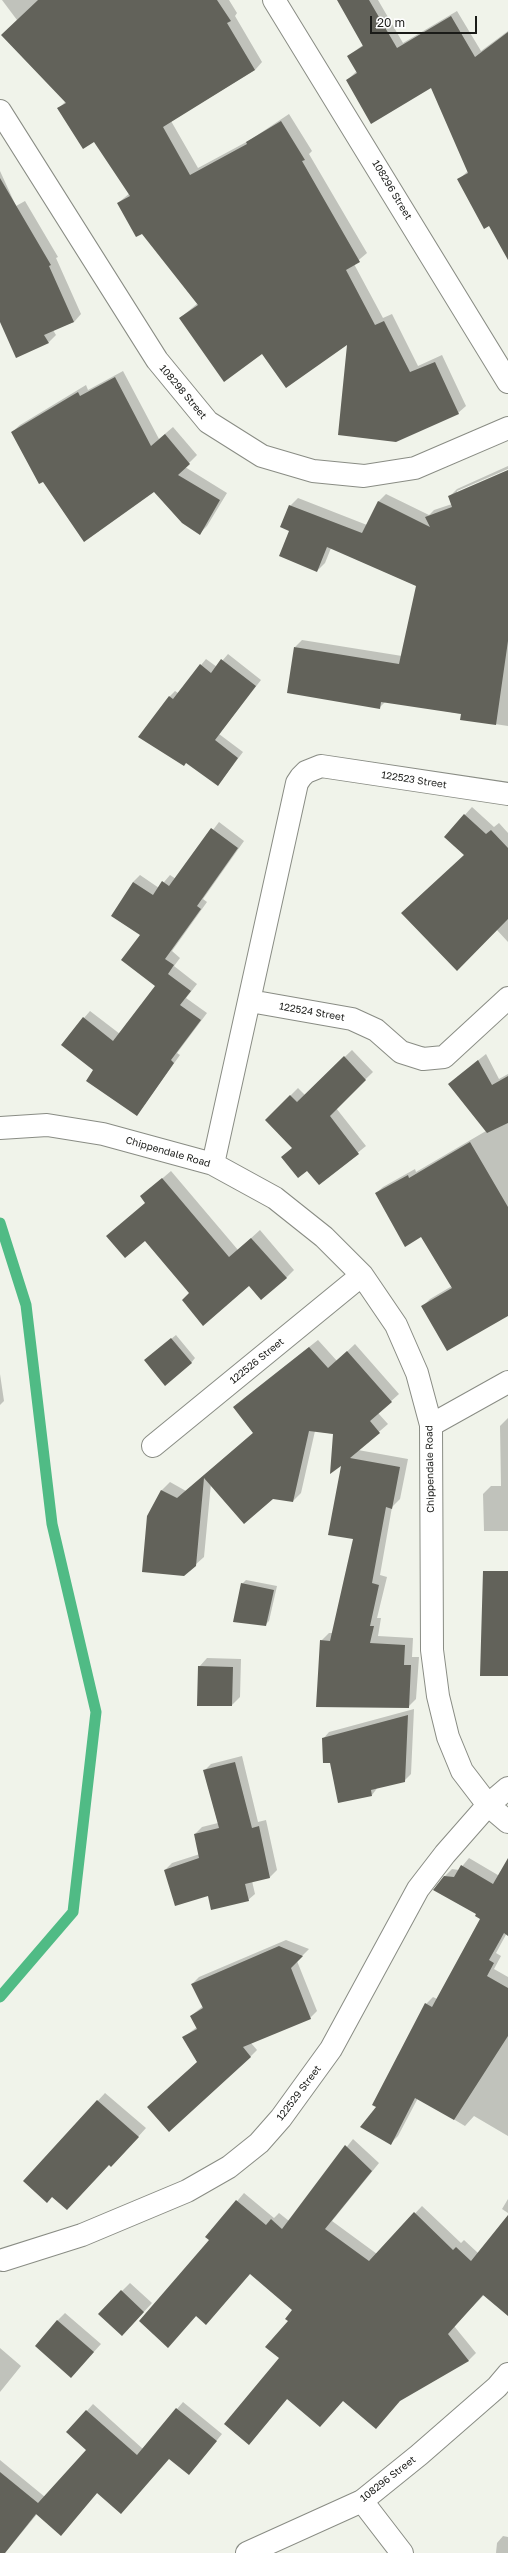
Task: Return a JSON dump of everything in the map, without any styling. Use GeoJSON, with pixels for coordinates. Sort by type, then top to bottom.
{"type":"FeatureCollection","features":[{"type":"Feature","properties":{"kind":"street","name":"108296 Street"},"geometry":{"type":"LineString","coordinates":[[274,0],[508,382]]}},
{"type":"Feature","properties":{"kind":"street","name":"108298 Street"},"geometry":{"type":"LineString","coordinates":[[0,111],[157,360],[208,422],[262,456],[313,471],[364,476],[416,468],[508,428]]}},
{"type":"Feature","properties":{"kind":"street","name":"122523 Street"},"geometry":{"type":"LineString","coordinates":[[250,1001],[298,783],[306,772],[321,766],[508,794]]}},
{"type":"Feature","properties":{"kind":"street","name":"122524 Street"},"geometry":{"type":"LineString","coordinates":[[250,1001],[352,1019],[376,1030],[401,1052],[423,1059],[444,1056],[508,998]]}},
{"type":"Feature","properties":{"kind":"street"},"geometry":{"type":"LineString","coordinates":[[213,1164],[250,1001]]}},
{"type":"Feature","properties":{"kind":"street","name":"Chippendale Road"},"geometry":{"type":"LineString","coordinates":[[0,1128],[47,1125],[103,1134],[213,1164],[275,1198],[324,1237],[362,1275],[396,1325],[417,1373],[431,1425],[432,1650],[438,1696],[448,1737],[462,1771],[488,1805],[508,1822]]}},
{"type":"Feature","properties":{"kind":"street","name":"122526 Street"},"geometry":{"type":"LineString","coordinates":[[153,1446],[362,1275]]}},
{"type":"Feature","properties":{"kind":"street"},"geometry":{"type":"LineString","coordinates":[[431,1425],[508,1382]]}},
{"type":"Feature","properties":{"kind":"street","name":"122529 Street"},"geometry":{"type":"LineString","coordinates":[[3,2260],[82,2235],[187,2191],[229,2167],[259,2143],[281,2118],[331,2049],[418,1890],[445,1854],[488,1805],[508,1788]]}},
{"type":"Feature","properties":{"kind":"street","name":"108296 Street"},"geometry":{"type":"LineString","coordinates":[[247,2553],[362,2501],[419,2455],[497,2387],[508,2374]]}},
{"type":"Feature","properties":{"kind":"street"},"geometry":{"type":"LineString","coordinates":[[362,2501],[402,2553]]}},
{"type":"Feature","properties":{"kind":"building"},"geometry":{"type":"Polygon","coordinates":[[[38,0],[217,0],[231,21],[227,23],[255,70],[163,127],[190,175],[247,144],[246,142],[281,121],[305,160],[302,161],[360,262],[346,270],[375,325],[384,321],[410,372],[435,362],[459,414],[396,442],[338,435],[347,345],[286,388],[262,354],[224,382],[179,318],[198,305],[142,234],[136,237],[117,203],[130,196],[94,142],[83,149],[57,108],[66,103],[1,35],[38,0]]]}},
{"type":"Feature","properties":{"kind":"building"},"geometry":{"type":"Polygon","coordinates":[[[337,0],[369,0],[397,48],[451,16],[475,57],[508,32],[508,260],[489,226],[484,229],[457,179],[468,173],[431,88],[371,124],[346,80],[357,73],[347,56],[363,46],[337,0]]]}},
{"type":"Feature","properties":{"kind":"building"},"geometry":{"type":"Polygon","coordinates":[[[0,178],[51,265],[49,266],[74,322],[44,335],[49,343],[16,358],[0,322],[0,178]]]}},
{"type":"Feature","properties":{"kind":"building"},"geometry":{"type":"Polygon","coordinates":[[[115,377],[151,446],[165,434],[190,464],[178,475],[220,500],[200,535],[182,523],[154,492],[84,542],[43,482],[39,484],[11,432],[78,392],[80,396],[115,377]]]}},
{"type":"Feature","properties":{"kind":"building"},"geometry":{"type":"Polygon","coordinates":[[[508,470],[508,641],[496,725],[460,720],[461,714],[381,702],[380,709],[287,693],[294,647],[399,664],[416,586],[327,547],[317,572],[279,556],[289,531],[280,527],[289,505],[362,533],[378,501],[430,527],[425,517],[452,507],[448,496],[508,470]]]}},
{"type":"Feature","properties":{"kind":"building"},"geometry":{"type":"Polygon","coordinates":[[[221,659],[256,686],[215,740],[238,758],[218,786],[186,763],[184,766],[138,737],[169,696],[173,699],[200,664],[211,673],[221,659]]]}},
{"type":"Feature","properties":{"kind":"building"},"geometry":{"type":"Polygon","coordinates":[[[464,814],[486,834],[491,830],[508,848],[508,919],[457,971],[401,913],[464,855],[444,837],[464,814]]]}},
{"type":"Feature","properties":{"kind":"building"},"geometry":{"type":"Polygon","coordinates":[[[211,828],[238,848],[197,906],[201,909],[165,959],[174,965],[168,974],[191,991],[180,1005],[201,1020],[171,1060],[174,1063],[137,1116],[86,1081],[93,1070],[61,1045],[83,1017],[113,1041],[155,986],[121,960],[140,935],[111,916],[133,882],[153,895],[162,881],[169,886],[211,828]]]}},
{"type":"Feature","properties":{"kind":"building"},"geometry":{"type":"Polygon","coordinates":[[[344,1056],[366,1080],[330,1116],[359,1154],[319,1185],[307,1171],[298,1178],[281,1157],[292,1148],[265,1120],[290,1095],[297,1102],[344,1056]]]}},
{"type":"Feature","properties":{"kind":"building"},"geometry":{"type":"Polygon","coordinates":[[[478,1060],[492,1085],[508,1076],[508,1123],[487,1133],[448,1084],[478,1060]]]}},
{"type":"Feature","properties":{"kind":"building"},"geometry":{"type":"Polygon","coordinates":[[[470,1142],[508,1207],[508,1316],[447,1351],[421,1306],[452,1288],[421,1237],[405,1247],[375,1193],[408,1175],[409,1178],[470,1142]]]}},
{"type":"Feature","properties":{"kind":"building"},"geometry":{"type":"Polygon","coordinates":[[[162,1178],[229,1257],[251,1238],[287,1278],[261,1300],[249,1286],[203,1326],[182,1300],[189,1293],[145,1241],[125,1258],[106,1236],[145,1203],[140,1196],[162,1178]]]}},
{"type":"Feature","properties":{"kind":"building"},"geometry":{"type":"Polygon","coordinates":[[[171,1338],[192,1363],[165,1386],[144,1360],[171,1338]]]}},
{"type":"Feature","properties":{"kind":"building"},"geometry":{"type":"Polygon","coordinates":[[[309,1347],[328,1368],[347,1351],[392,1402],[370,1421],[380,1433],[350,1458],[400,1467],[392,1509],[386,1507],[372,1583],[379,1585],[370,1626],[374,1626],[370,1643],[405,1645],[404,1665],[411,1665],[409,1708],[316,1707],[320,1640],[330,1641],[353,1539],[328,1535],[341,1466],[330,1474],[333,1434],[309,1431],[293,1502],[273,1499],[244,1524],[204,1478],[196,1566],[184,1576],[142,1572],[147,1516],[161,1490],[177,1498],[253,1433],[233,1407],[309,1347]]]}},
{"type":"Feature","properties":{"kind":"building"},"geometry":{"type":"Polygon","coordinates":[[[483,1571],[508,1571],[508,1676],[480,1676],[483,1571]]]}},
{"type":"Feature","properties":{"kind":"building"},"geometry":{"type":"Polygon","coordinates":[[[241,1583],[274,1590],[266,1626],[233,1622],[241,1583]]]}},
{"type":"Feature","properties":{"kind":"building"},"geometry":{"type":"Polygon","coordinates":[[[198,1666],[233,1667],[232,1706],[197,1706],[198,1666]]]}},
{"type":"Feature","properties":{"kind":"building"},"geometry":{"type":"Polygon","coordinates":[[[408,1715],[405,1782],[371,1790],[372,1796],[338,1803],[330,1763],[323,1763],[322,1738],[408,1715]]]}},
{"type":"Feature","properties":{"kind":"building"},"geometry":{"type":"Polygon","coordinates":[[[235,1762],[252,1828],[259,1826],[270,1878],[245,1884],[249,1901],[211,1910],[208,1896],[175,1906],[164,1870],[199,1858],[194,1834],[219,1828],[203,1770],[235,1762]]]}},
{"type":"Feature","properties":{"kind":"building"},"geometry":{"type":"Polygon","coordinates":[[[508,1858],[508,1936],[504,1933],[489,1960],[494,1963],[487,1976],[508,1988],[508,2036],[454,2120],[415,2098],[391,2145],[360,2127],[376,2107],[372,2105],[425,2003],[432,2007],[480,1919],[475,1916],[476,1914],[433,1890],[444,1876],[454,1877],[461,1865],[493,1884],[508,1858]]]}},
{"type":"Feature","properties":{"kind":"building"},"geometry":{"type":"Polygon","coordinates":[[[279,1946],[303,1956],[291,1968],[311,2019],[243,2047],[251,2057],[169,2132],[147,2107],[197,2062],[182,2037],[197,2029],[190,2016],[203,2008],[191,1984],[279,1946]]]}},
{"type":"Feature","properties":{"kind":"building"},"geometry":{"type":"Polygon","coordinates":[[[97,2100],[139,2137],[111,2167],[109,2165],[67,2210],[52,2197],[47,2203],[23,2181],[97,2100]]]}},
{"type":"Feature","properties":{"kind":"building"},"geometry":{"type":"Polygon","coordinates":[[[345,2145],[372,2171],[325,2229],[369,2261],[414,2212],[453,2250],[456,2247],[471,2261],[508,2215],[508,2316],[483,2295],[448,2334],[469,2361],[400,2401],[376,2429],[343,2401],[320,2427],[287,2399],[249,2445],[224,2424],[279,2358],[265,2347],[288,2321],[285,2319],[292,2310],[250,2274],[206,2325],[196,2316],[168,2348],[139,2321],[209,2240],[205,2237],[236,2200],[266,2225],[271,2219],[282,2229],[345,2145]]]}},
{"type":"Feature","properties":{"kind":"building"},"geometry":{"type":"Polygon","coordinates":[[[121,2290],[144,2312],[122,2336],[98,2314],[121,2290]]]}},
{"type":"Feature","properties":{"kind":"building"},"geometry":{"type":"Polygon","coordinates":[[[57,2320],[94,2352],[71,2378],[35,2346],[57,2320]]]}},
{"type":"Feature","properties":{"kind":"building"},"geometry":{"type":"Polygon","coordinates":[[[176,2408],[217,2441],[189,2475],[169,2459],[121,2514],[97,2493],[61,2536],[36,2514],[5,2553],[0,2553],[0,2472],[38,2503],[86,2450],[66,2432],[86,2410],[137,2455],[176,2408]]]}},
{"type":"Feature","properties":{"kind":"waterway"},"geometry":{"type":"LineString","coordinates":[[0,1223],[26,1305],[52,1524],[96,1712],[73,1912],[0,1997]]}}]}
